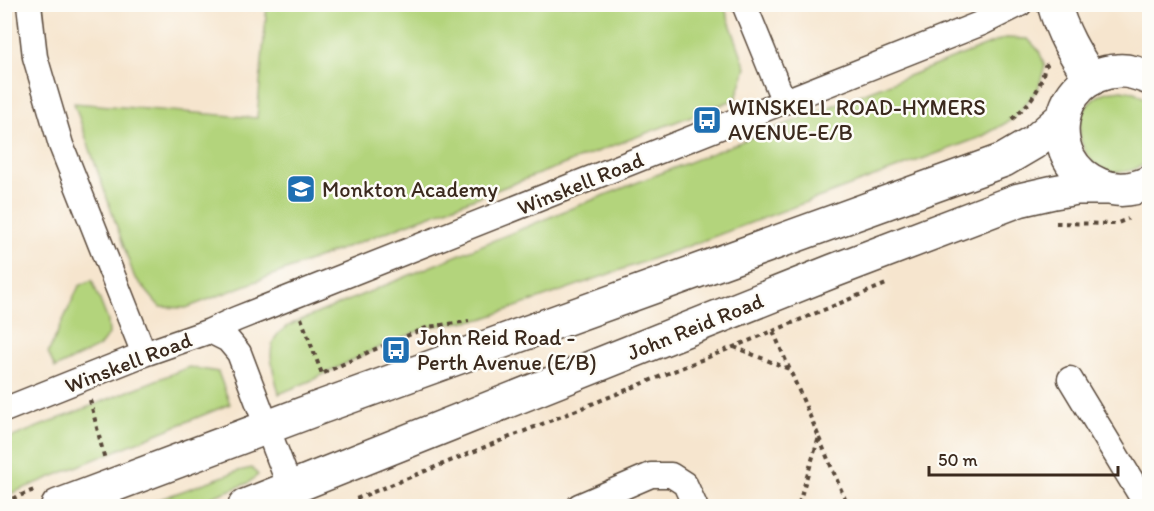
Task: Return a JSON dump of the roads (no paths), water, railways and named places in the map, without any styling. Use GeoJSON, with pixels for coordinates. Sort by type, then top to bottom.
{"type":"FeatureCollection","features":[{"type":"Feature","properties":{"kind":"main road"},"geometry":{"type":"LineString","coordinates":[[1054,4],[1059,23],[1074,53],[1091,79]]}},
{"type":"Feature","properties":{"kind":"main road"},"geometry":{"type":"LineString","coordinates":[[1107,188],[1090,181],[1076,169],[1066,153],[1062,135],[1063,117],[1078,89],[1091,79],[1104,73],[1119,71],[1144,72]]}},
{"type":"Feature","properties":{"kind":"main road"},"geometry":{"type":"LineString","coordinates":[[58,507],[267,427],[1004,160],[1033,142],[1063,117]]}},
{"type":"Feature","properties":{"kind":"main road","name":"John Reid Road"},"geometry":{"type":"LineString","coordinates":[[245,507],[294,498],[833,271],[1018,200],[1077,188],[1121,190],[1149,185]]}},
{"type":"Feature","properties":{"kind":"street"},"geometry":{"type":"LineString","coordinates":[[29,4],[35,57],[61,145],[144,354]]}},
{"type":"Feature","properties":{"kind":"street"},"geometry":{"type":"LineString","coordinates":[[744,4],[784,102]]}},
{"type":"Feature","properties":{"kind":"street","name":"Winskell Road"},"geometry":{"type":"LineString","coordinates":[[4,410],[144,354],[210,331],[982,23],[1020,4]]}},
{"type":"Feature","properties":{"kind":"street"},"geometry":{"type":"LineString","coordinates":[[210,331],[228,340],[239,353],[294,498]]}},
{"type":"Feature","properties":{"kind":"street"},"geometry":{"type":"LineString","coordinates":[[1070,379],[1146,507]]}},
{"type":"Feature","properties":{"kind":"street"},"geometry":{"type":"LineString","coordinates":[[579,507],[651,475],[671,475],[685,484],[695,507]]}},
{"type":"Feature","properties":{"kind":"place","name":"WINSKELL ROAD-HYMERS AVENUE-E/B"},"geometry":{"type":"Point","coordinates":[707,120]}},
{"type":"Feature","properties":{"kind":"place","name":"Monkton Academy"},"geometry":{"type":"Point","coordinates":[301,189]}},
{"type":"Feature","properties":{"kind":"place","name":"John Reid Road - Perth Avenue (E/B)"},"geometry":{"type":"Point","coordinates":[396,350]}}]}
